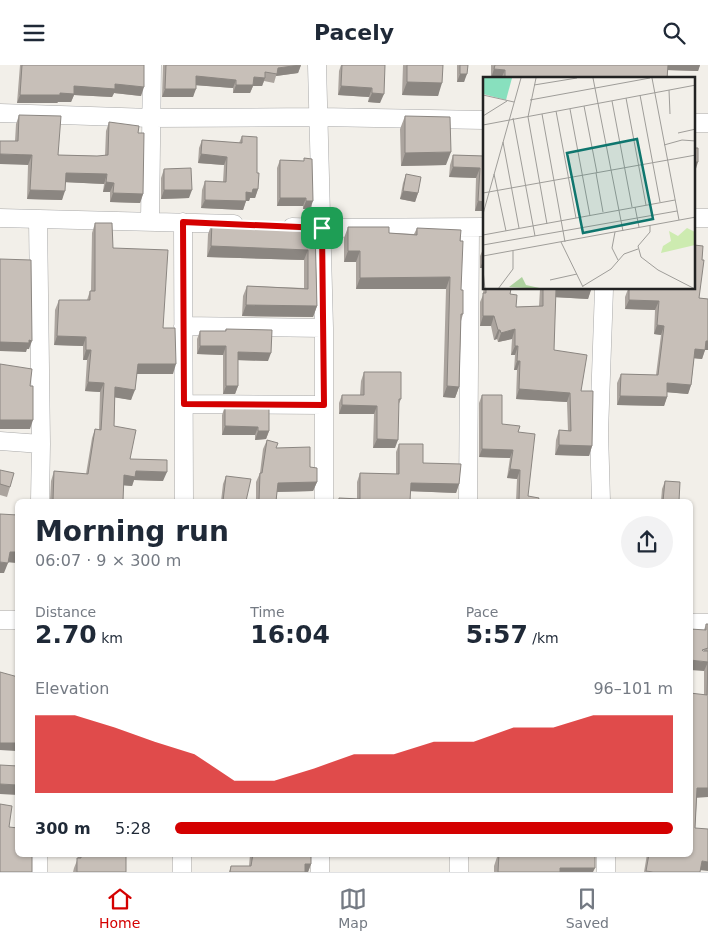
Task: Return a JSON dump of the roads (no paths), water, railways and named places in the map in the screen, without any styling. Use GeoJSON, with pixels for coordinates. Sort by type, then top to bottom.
{"type":"FeatureCollection","features":[{"type":"Feature","properties":{"kind":"street"},"geometry":{"type":"LineString","coordinates":[[150,222],[152,65]]}},
{"type":"Feature","properties":{"kind":"street"},"geometry":{"type":"LineString","coordinates":[[317,65],[320,117],[324,328],[324,499]]}},
{"type":"Feature","properties":{"kind":"street"},"geometry":{"type":"LineString","coordinates":[[0,113],[151,118],[320,117],[483,120]]}},
{"type":"Feature","properties":{"kind":"street"},"geometry":{"type":"LineString","coordinates":[[0,218],[252,225]]}},
{"type":"Feature","properties":{"kind":"street"},"geometry":{"type":"LineString","coordinates":[[38,219],[40,499]]}},
{"type":"Feature","properties":{"kind":"street"},"geometry":{"type":"LineString","coordinates":[[183,222],[184,499]]}},
{"type":"Feature","properties":{"kind":"street"},"geometry":{"type":"LineString","coordinates":[[272,226],[322,228],[477,227],[468,499]]}},
{"type":"Feature","properties":{"kind":"street"},"geometry":{"type":"LineString","coordinates":[[601,499],[599,432],[604,290]]}},
{"type":"Feature","properties":{"kind":"street"},"geometry":{"type":"LineString","coordinates":[[183,327],[324,328]]}},
{"type":"Feature","properties":{"kind":"street"},"geometry":{"type":"LineString","coordinates":[[184,404],[324,405]]}},
{"type":"Feature","properties":{"kind":"street"},"geometry":{"type":"LineString","coordinates":[[0,441],[41,444]]}},
{"type":"Feature","properties":{"kind":"street"},"geometry":{"type":"LineString","coordinates":[[0,620],[15,620]]}},
{"type":"Feature","properties":{"kind":"street"},"geometry":{"type":"LineString","coordinates":[[693,623],[708,623]]}},
{"type":"Feature","properties":{"kind":"street"},"geometry":{"type":"LineString","coordinates":[[38,857],[38,872]]}},
{"type":"Feature","properties":{"kind":"street"},"geometry":{"type":"LineString","coordinates":[[182,857],[182,872]]}},
{"type":"Feature","properties":{"kind":"street"},"geometry":{"type":"LineString","coordinates":[[320,857],[320,872]]}},
{"type":"Feature","properties":{"kind":"street"},"geometry":{"type":"LineString","coordinates":[[459,857],[459,872]]}},
{"type":"Feature","properties":{"kind":"street"},"geometry":{"type":"LineString","coordinates":[[606,857],[606,872]]}}]}
